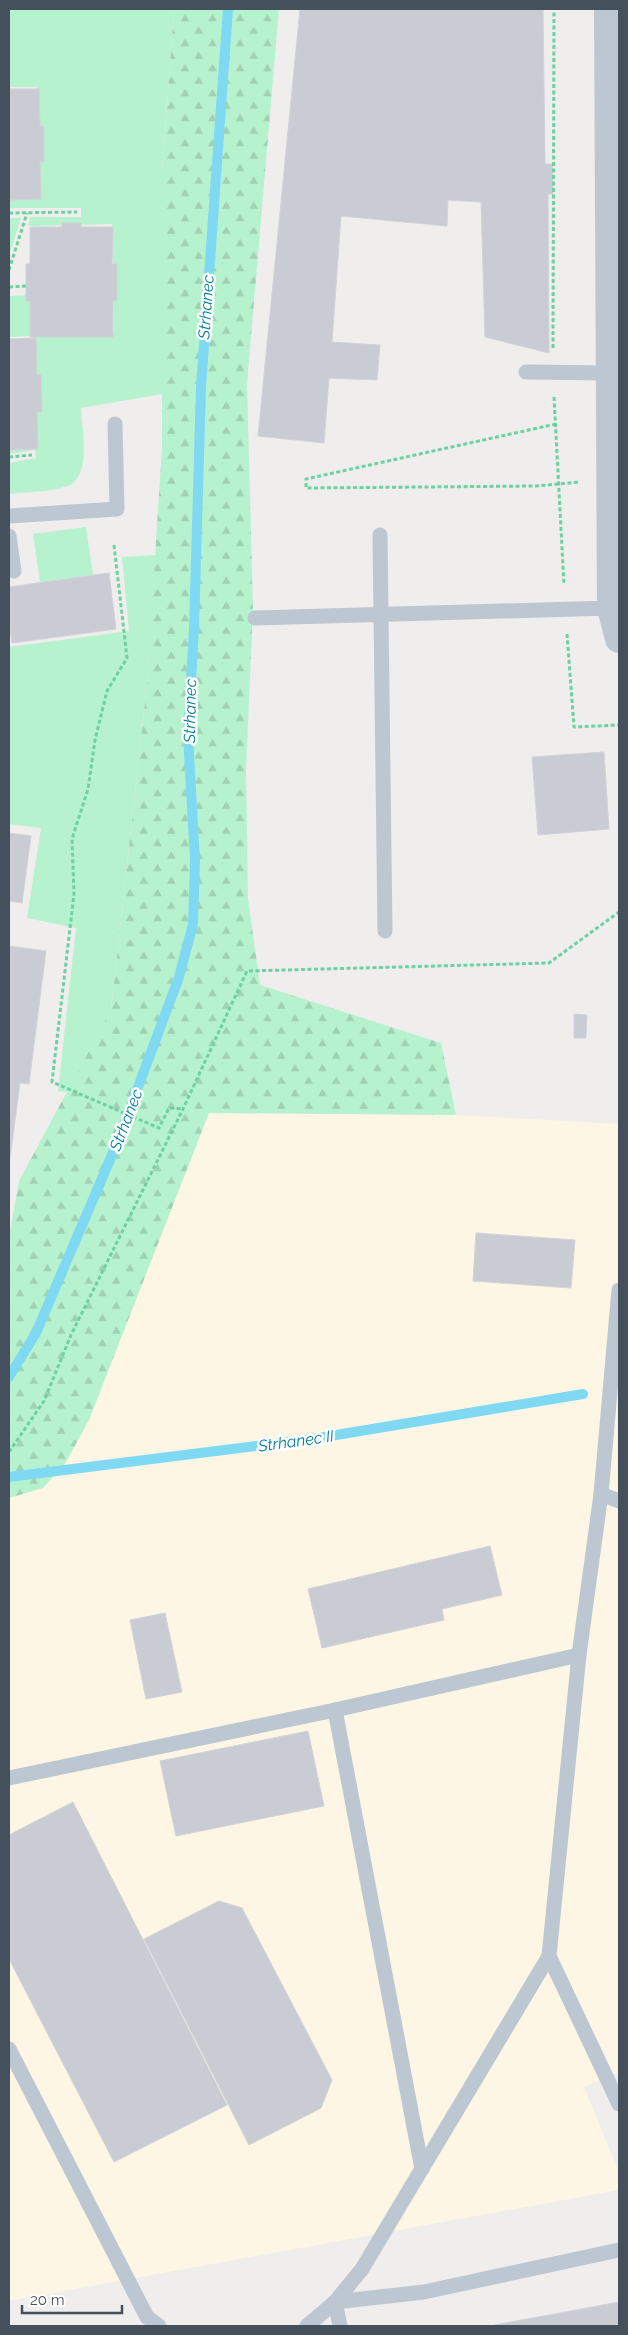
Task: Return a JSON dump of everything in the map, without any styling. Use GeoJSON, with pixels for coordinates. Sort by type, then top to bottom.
{"type":"FeatureCollection","features":[{"type":"Feature","properties":{"kind":"street"},"geometry":{"type":"LineString","coordinates":[[608,9],[614,38],[614,298],[610,373],[610,481],[615,607],[619,639]]}},
{"type":"Feature","properties":{"kind":"lane"},"geometry":{"type":"LineString","coordinates":[[526,372],[610,373]]}},
{"type":"Feature","properties":{"kind":"lane"},"geometry":{"type":"LineString","coordinates":[[9,516],[116,509],[115,424]]}},
{"type":"Feature","properties":{"kind":"lane"},"geometry":{"type":"LineString","coordinates":[[380,535],[385,931]]}},
{"type":"Feature","properties":{"kind":"lane"},"geometry":{"type":"LineString","coordinates":[[9,536],[14,571]]}},
{"type":"Feature","properties":{"kind":"lane"},"geometry":{"type":"LineString","coordinates":[[256,618],[615,607]]}},
{"type":"Feature","properties":{"kind":"lane"},"geometry":{"type":"LineString","coordinates":[[307,2326],[335,2302],[362,2269],[549,1956],[579,1655],[601,1494],[619,1290]]}},
{"type":"Feature","properties":{"kind":"lane"},"geometry":{"type":"LineString","coordinates":[[601,1494],[619,1501]]}},
{"type":"Feature","properties":{"kind":"lane"},"geometry":{"type":"LineString","coordinates":[[9,1778],[335,1710],[579,1655]]}},
{"type":"Feature","properties":{"kind":"lane"},"geometry":{"type":"LineString","coordinates":[[335,1710],[422,2170]]}},
{"type":"Feature","properties":{"kind":"lane"},"geometry":{"type":"LineString","coordinates":[[549,1956],[619,2104]]}},
{"type":"Feature","properties":{"kind":"lane"},"geometry":{"type":"LineString","coordinates":[[9,2049],[147,2317],[159,2326]]}},
{"type":"Feature","properties":{"kind":"lane"},"geometry":{"type":"LineString","coordinates":[[335,2302],[424,2292],[619,2250]]}},
{"type":"Feature","properties":{"kind":"lane"},"geometry":{"type":"LineString","coordinates":[[335,2302],[340,2326]]}},
{"type":"Feature","properties":{"kind":"path"},"geometry":{"type":"LineString","coordinates":[[554,9],[553,373],[565,609],[574,727],[619,725]]}},
{"type":"Feature","properties":{"kind":"path"},"geometry":{"type":"LineString","coordinates":[[9,214],[77,212]]}},
{"type":"Feature","properties":{"kind":"path"},"geometry":{"type":"LineString","coordinates":[[9,270],[27,213]]}},
{"type":"Feature","properties":{"kind":"path"},"geometry":{"type":"LineString","coordinates":[[9,287],[26,286]]}},
{"type":"Feature","properties":{"kind":"path"},"geometry":{"type":"LineString","coordinates":[[556,424],[306,479],[306,488],[536,486],[559,482],[610,481]]}},
{"type":"Feature","properties":{"kind":"path"},"geometry":{"type":"LineString","coordinates":[[9,457],[32,455]]}},
{"type":"Feature","properties":{"kind":"path"},"geometry":{"type":"LineString","coordinates":[[114,545],[127,658],[107,691],[95,740],[88,790],[72,839],[74,894],[52,1082],[159,1128],[169,1108],[183,1109]]}},
{"type":"Feature","properties":{"kind":"path"},"geometry":{"type":"LineString","coordinates":[[9,1452],[44,1402],[71,1335],[183,1109],[247,971],[549,963],[619,912]]}},
{"type":"Feature","properties":{"kind":"shaded area"},"geometry":{"type":"Polygon","coordinates":[[[209,1113],[456,1115],[619,1124],[619,2072],[584,2087],[619,2172],[619,2190],[9,2301],[9,1498],[43,1488],[89,1420],[209,1113]]]}},
{"type":"Feature","properties":{"kind":"green space"},"geometry":{"type":"Polygon","coordinates":[[[9,9],[174,9],[162,174],[162,394],[81,408],[84,452],[80,473],[75,481],[54,490],[9,494],[9,463],[36,458],[35,450],[9,454],[9,447],[36,446],[34,335],[114,333],[112,224],[28,226],[30,217],[81,217],[81,208],[9,208],[9,197],[40,196],[37,87],[9,87],[9,9]]]}},
{"type":"Feature","properties":{"kind":"green space"},"geometry":{"type":"Polygon","coordinates":[[[174,9],[279,9],[247,384],[253,609],[246,769],[248,899],[260,985],[441,1043],[456,1115],[209,1113],[89,1420],[65,1464],[43,1488],[9,1498],[9,1237],[19,1181],[111,1010],[147,684],[162,447],[162,174],[174,9]]]}},
{"type":"Feature","properties":{"kind":"green space"},"geometry":{"type":"Polygon","coordinates":[[[9,218],[21,218],[9,256],[9,218]]]}},
{"type":"Feature","properties":{"kind":"green space"},"geometry":{"type":"Polygon","coordinates":[[[30,295],[30,336],[9,337],[9,296],[30,295]]]}},
{"type":"Feature","properties":{"kind":"green space"},"geometry":{"type":"Polygon","coordinates":[[[86,527],[93,575],[40,582],[33,534],[86,527]]]}},
{"type":"Feature","properties":{"kind":"green space"},"geometry":{"type":"Polygon","coordinates":[[[156,555],[147,684],[111,1010],[68,1092],[58,1091],[76,928],[27,918],[41,828],[9,824],[9,647],[129,631],[122,557],[156,555]]]}},
{"type":"Feature","properties":{"kind":"building"},"geometry":{"type":"Polygon","coordinates":[[[300,9],[543,9],[545,164],[552,164],[553,194],[548,194],[549,353],[485,337],[481,202],[448,200],[447,226],[341,216],[332,342],[380,345],[377,380],[329,378],[324,443],[258,436],[300,9]]]}},
{"type":"Feature","properties":{"kind":"building"},"geometry":{"type":"Polygon","coordinates":[[[9,89],[39,89],[40,126],[44,126],[44,162],[40,162],[41,199],[9,200],[9,89]]]}},
{"type":"Feature","properties":{"kind":"building"},"geometry":{"type":"Polygon","coordinates":[[[62,223],[81,223],[81,227],[113,227],[112,264],[117,264],[117,300],[113,301],[113,337],[30,337],[30,301],[26,301],[26,264],[30,264],[30,227],[62,227],[62,223]]]}},
{"type":"Feature","properties":{"kind":"building"},"geometry":{"type":"Polygon","coordinates":[[[36,338],[37,375],[41,375],[42,412],[37,412],[38,449],[9,450],[9,339],[36,338]]]}},
{"type":"Feature","properties":{"kind":"building"},"geometry":{"type":"Polygon","coordinates":[[[109,573],[116,629],[12,643],[9,620],[9,587],[109,573]]]}},
{"type":"Feature","properties":{"kind":"building"},"geometry":{"type":"Polygon","coordinates":[[[604,752],[609,829],[538,835],[532,757],[604,752]]]}},
{"type":"Feature","properties":{"kind":"building"},"geometry":{"type":"Polygon","coordinates":[[[9,833],[31,836],[22,903],[9,901],[9,833]]]}},
{"type":"Feature","properties":{"kind":"building"},"geometry":{"type":"Polygon","coordinates":[[[9,946],[46,951],[29,1084],[20,1083],[9,1166],[9,946]]]}},
{"type":"Feature","properties":{"kind":"building"},"geometry":{"type":"Polygon","coordinates":[[[574,1014],[587,1015],[586,1038],[574,1038],[574,1014]]]}},
{"type":"Feature","properties":{"kind":"building"},"geometry":{"type":"Polygon","coordinates":[[[476,1233],[575,1240],[571,1288],[473,1281],[476,1233]]]}},
{"type":"Feature","properties":{"kind":"building"},"geometry":{"type":"Polygon","coordinates":[[[490,1546],[502,1595],[442,1609],[444,1620],[322,1648],[308,1589],[490,1546]]]}},
{"type":"Feature","properties":{"kind":"building"},"geometry":{"type":"Polygon","coordinates":[[[165,1613],[182,1692],[146,1699],[130,1620],[165,1613]]]}},
{"type":"Feature","properties":{"kind":"building"},"geometry":{"type":"Polygon","coordinates":[[[308,1731],[324,1806],[176,1836],[160,1761],[308,1731]]]}},
{"type":"Feature","properties":{"kind":"building"},"geometry":{"type":"Polygon","coordinates":[[[73,1802],[227,2105],[114,2162],[9,1959],[9,1835],[73,1802]]]}},
{"type":"Feature","properties":{"kind":"building"},"geometry":{"type":"Polygon","coordinates":[[[219,1901],[242,1908],[332,2080],[321,2108],[249,2145],[144,1939],[219,1901]]]}},
{"type":"Feature","properties":{"kind":"building"},"geometry":{"type":"Polygon","coordinates":[[[619,2302],[619,2326],[489,2326],[619,2302]]]}},
{"type":"Feature","properties":{"kind":"waterway","name":"Strhanec"},"geometry":{"type":"LineString","coordinates":[[9,1377],[36,1333],[118,1141],[179,977],[193,924],[195,861],[188,736],[194,628],[201,387],[228,9]]}},
{"type":"Feature","properties":{"kind":"waterway","name":"Strhanec II"},"geometry":{"type":"LineString","coordinates":[[9,1477],[312,1439],[583,1394]]}}]}
